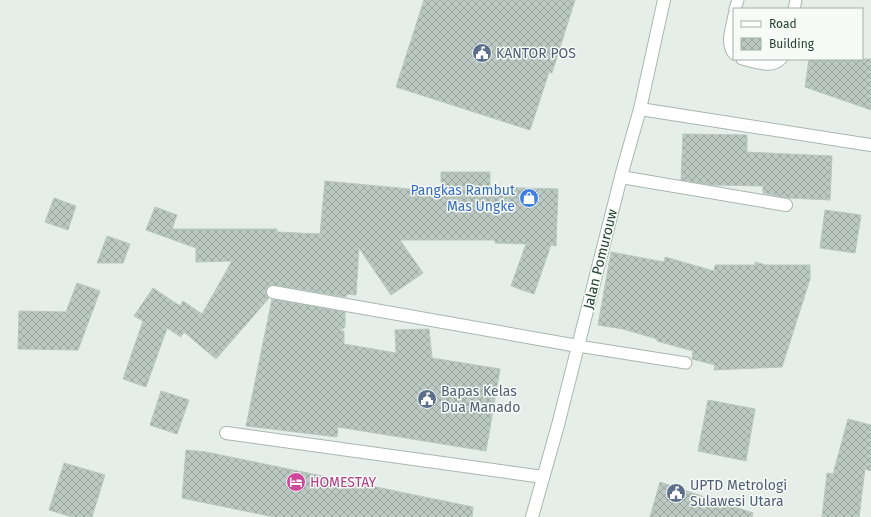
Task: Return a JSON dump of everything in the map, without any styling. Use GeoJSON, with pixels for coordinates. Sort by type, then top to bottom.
{"type":"FeatureCollection","features":[{"type":"Feature","properties":{"kind":"street","name":"Jalan Pomurouw"},"geometry":{"type":"LineString","coordinates":[[532,517],[640,109],[664,0]]}},
{"type":"Feature","properties":{"kind":"street"},"geometry":{"type":"LineString","coordinates":[[640,109],[871,145]]}},
{"type":"Feature","properties":{"kind":"street"},"geometry":{"type":"LineString","coordinates":[[621,177],[786,205]]}},
{"type":"Feature","properties":{"kind":"street"},"geometry":{"type":"LineString","coordinates":[[273,292],[578,346]]}},
{"type":"Feature","properties":{"kind":"street"},"geometry":{"type":"LineString","coordinates":[[226,433],[543,477]]}},
{"type":"Feature","properties":{"kind":"lane"},"geometry":{"type":"LineString","coordinates":[[733,21],[730,46],[733,52]]}},
{"type":"Feature","properties":{"kind":"lane"},"geometry":{"type":"LineString","coordinates":[[747,60],[768,64],[777,63],[781,60]]}},
{"type":"Feature","properties":{"kind":"lane"},"geometry":{"type":"LineString","coordinates":[[578,346],[686,363]]}},
{"type":"Feature","properties":{"kind":"building","name":"KANTOR POS"},"geometry":{"type":"Polygon","coordinates":[[[424,0],[575,0],[552,73],[549,72],[530,130],[396,87],[424,0]]]}},
{"type":"Feature","properties":{"kind":"building"},"geometry":{"type":"Polygon","coordinates":[[[871,59],[871,110],[805,87],[809,60],[871,59]]]}},
{"type":"Feature","properties":{"kind":"building"},"geometry":{"type":"Polygon","coordinates":[[[683,134],[747,135],[747,152],[832,156],[830,200],[788,198],[763,193],[763,186],[712,185],[681,180],[683,134]]]}},
{"type":"Feature","properties":{"kind":"building"},"geometry":{"type":"Polygon","coordinates":[[[441,172],[490,172],[490,187],[558,189],[556,246],[551,245],[534,294],[511,286],[526,244],[495,243],[495,240],[400,240],[423,273],[391,295],[359,248],[356,295],[347,294],[346,297],[270,285],[266,291],[266,295],[269,298],[216,359],[184,332],[181,337],[167,328],[146,387],[123,379],[143,321],[134,316],[153,288],[180,306],[183,301],[202,314],[232,261],[196,262],[196,248],[146,230],[155,207],[177,215],[172,229],[277,229],[277,232],[320,234],[325,181],[441,192],[441,172]]]}},
{"type":"Feature","properties":{"kind":"building"},"geometry":{"type":"Polygon","coordinates":[[[54,198],[76,206],[68,230],[45,222],[54,198]]]}},
{"type":"Feature","properties":{"kind":"building"},"geometry":{"type":"Polygon","coordinates":[[[825,210],[861,215],[855,253],[820,248],[825,210]]]}},
{"type":"Feature","properties":{"kind":"building"},"geometry":{"type":"Polygon","coordinates":[[[107,236],[130,244],[123,263],[97,263],[107,236]]]}},
{"type":"Feature","properties":{"kind":"building"},"geometry":{"type":"Polygon","coordinates":[[[611,252],[664,262],[665,257],[714,271],[715,265],[755,265],[755,262],[766,265],[810,265],[810,279],[782,367],[714,370],[715,365],[692,359],[693,351],[657,341],[657,339],[623,329],[598,325],[611,252]]]}},
{"type":"Feature","properties":{"kind":"building"},"geometry":{"type":"Polygon","coordinates":[[[77,283],[100,291],[78,350],[18,349],[19,311],[66,312],[77,283]]]}},
{"type":"Feature","properties":{"kind":"building"},"geometry":{"type":"Polygon","coordinates":[[[272,299],[345,312],[345,327],[339,331],[344,331],[344,344],[396,353],[395,330],[429,329],[432,358],[500,369],[486,451],[338,427],[337,437],[246,426],[272,299]]]}},
{"type":"Feature","properties":{"kind":"building"},"geometry":{"type":"Polygon","coordinates":[[[161,391],[189,400],[177,434],[150,425],[161,391]]]}},
{"type":"Feature","properties":{"kind":"building"},"geometry":{"type":"Polygon","coordinates":[[[708,400],[755,409],[746,461],[698,451],[708,400]]]}},
{"type":"Feature","properties":{"kind":"building"},"geometry":{"type":"Polygon","coordinates":[[[848,419],[871,425],[871,471],[865,469],[859,517],[822,517],[827,473],[833,474],[848,419]]]}},
{"type":"Feature","properties":{"kind":"building","name":"HOMESTAY"},"geometry":{"type":"Polygon","coordinates":[[[186,450],[206,452],[473,507],[472,517],[274,517],[182,498],[186,450]]]}},
{"type":"Feature","properties":{"kind":"building"},"geometry":{"type":"Polygon","coordinates":[[[64,463],[105,475],[92,517],[72,517],[49,510],[64,463]]]}},
{"type":"Feature","properties":{"kind":"building","name":"UPTD Metrologi Sulawesi Utara"},"geometry":{"type":"Polygon","coordinates":[[[660,482],[753,513],[752,517],[650,517],[660,482]]]}},
{"type":"Feature","properties":{"kind":"place","name":"KANTOR POS"},"geometry":{"type":"Point","coordinates":[482,53]}},
{"type":"Feature","properties":{"kind":"place","name":"Pangkas Rambut Mas Ungke"},"geometry":{"type":"Point","coordinates":[529,198]}},
{"type":"Feature","properties":{"kind":"place","name":"Bapas Kelas Dua Manado"},"geometry":{"type":"Point","coordinates":[427,399]}},
{"type":"Feature","properties":{"kind":"place","name":"HOMESTAY"},"geometry":{"type":"Point","coordinates":[296,482]}},
{"type":"Feature","properties":{"kind":"place","name":"UPTD Metrologi Sulawesi Utara"},"geometry":{"type":"Point","coordinates":[676,493]}}]}
